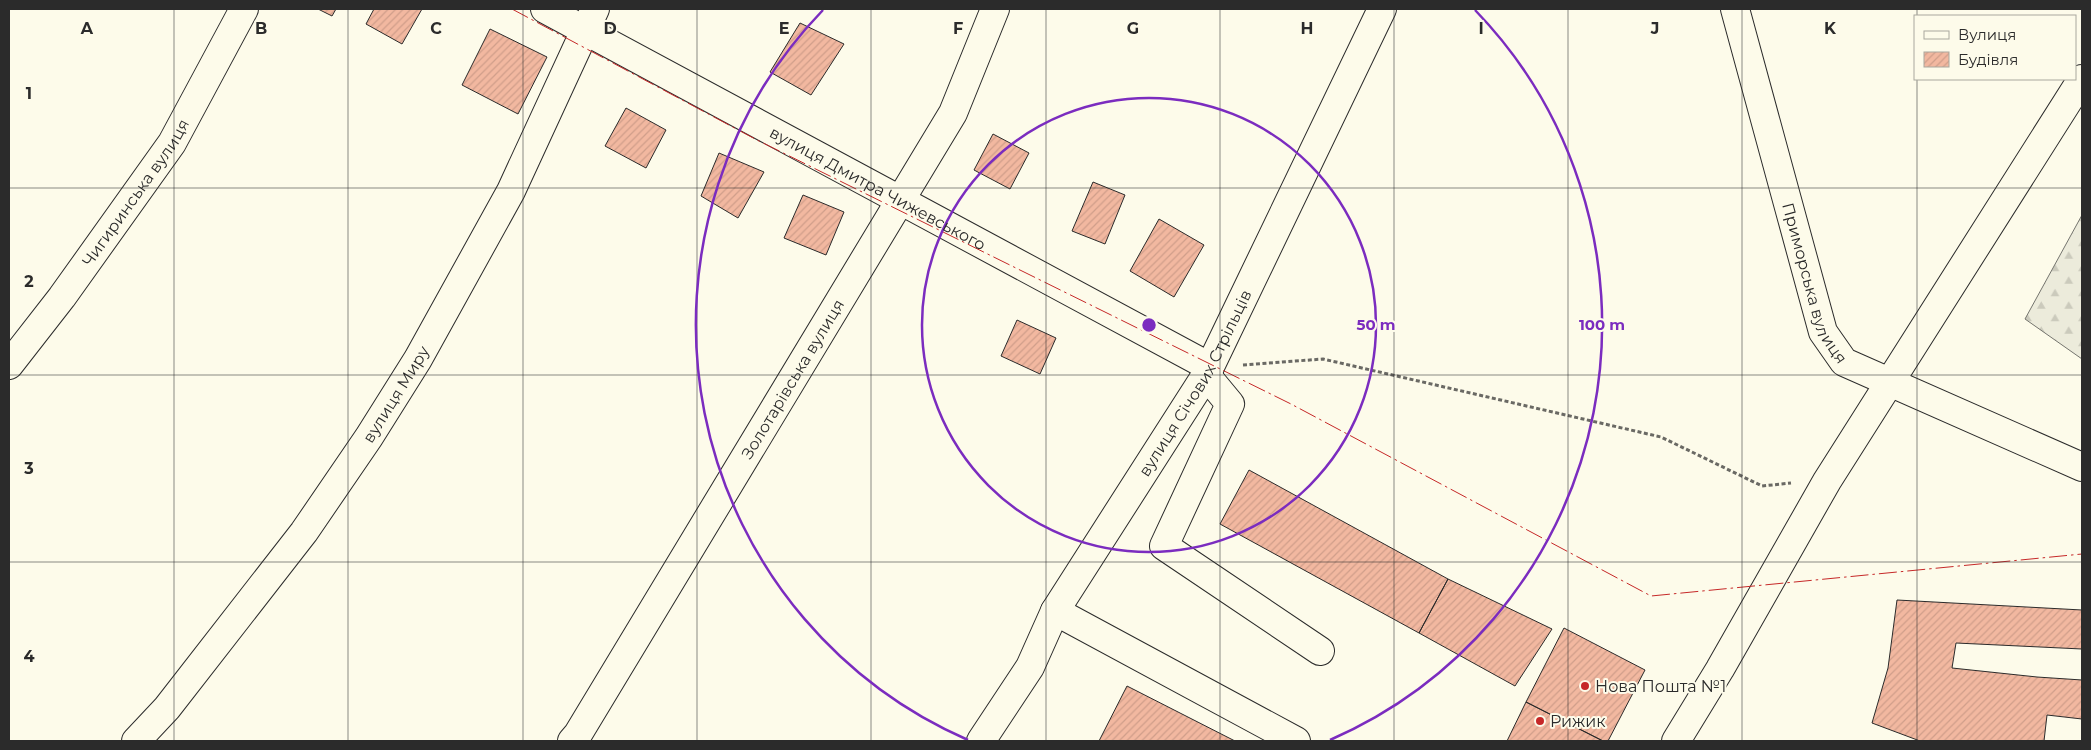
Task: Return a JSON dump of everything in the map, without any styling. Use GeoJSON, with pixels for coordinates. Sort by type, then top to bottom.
{"type":"FeatureCollection","features":[{"type":"Feature","properties":{"kind":"street","name":"Чигиринська вулиця"},"geometry":{"type":"LineString","coordinates":[[9,365],[62,297],[172,143],[244,9]]}},
{"type":"Feature","properties":{"kind":"street","name":"вулиця Дмитра Чижевського"},"geometry":{"type":"LineString","coordinates":[[545,9],[591,19],[900,202],[1208,371]]}},
{"type":"Feature","properties":{"kind":"street","name":"Золотарівська вулиця"},"geometry":{"type":"LineString","coordinates":[[572,741],[583,726],[953,113],[995,9]]}},
{"type":"Feature","properties":{"kind":"street","name":"вулиця Січових Стрільців"},"geometry":{"type":"LineString","coordinates":[[981,741],[1030,667],[1055,611],[1208,371],[1382,9]]}},
{"type":"Feature","properties":{"kind":"street","name":"Приморська вулиця"},"geometry":{"type":"LineString","coordinates":[[1734,9],[1823,332],[1844,362],[2082,467]]}},
{"type":"Feature","properties":{"kind":"street","name":"вулиця Миру"},"geometry":{"type":"LineString","coordinates":[[136,741],[167,708],[304,532],[374,429],[418,359],[511,191],[591,19]]}},
{"type":"Feature","properties":{"kind":"street"},"geometry":{"type":"LineString","coordinates":[[1676,741],[1720,669],[1827,481],[2082,79]]}},
{"type":"Feature","properties":{"kind":"street"},"geometry":{"type":"LineString","coordinates":[[1208,371],[1230,404],[1164,546],[1320,651]]}},
{"type":"Feature","properties":{"kind":"street"},"geometry":{"type":"LineString","coordinates":[[1055,611],[1296,741]]}},
{"type":"Feature","properties":{"kind":"path"},"geometry":{"type":"LineString","coordinates":[[1208,371],[1323,359],[1661,437],[1762,486],[1827,481]]}},
{"type":"Feature","properties":{"kind":"green space"},"geometry":{"type":"Polygon","coordinates":[[[2082,215],[2082,359],[2025,319],[2082,215]]]}},
{"type":"Feature","properties":{"kind":"building"},"geometry":{"type":"Polygon","coordinates":[[[318,9],[336,9],[332,16],[318,9]]]}},
{"type":"Feature","properties":{"kind":"building"},"geometry":{"type":"Polygon","coordinates":[[[374,9],[422,9],[402,44],[366,24],[374,9]]]}},
{"type":"Feature","properties":{"kind":"building"},"geometry":{"type":"Polygon","coordinates":[[[800,23],[844,44],[811,95],[770,72],[800,23]]]}},
{"type":"Feature","properties":{"kind":"building"},"geometry":{"type":"Polygon","coordinates":[[[490,29],[547,57],[518,114],[462,85],[490,29]]]}},
{"type":"Feature","properties":{"kind":"building"},"geometry":{"type":"Polygon","coordinates":[[[626,108],[666,130],[646,168],[605,146],[626,108]]]}},
{"type":"Feature","properties":{"kind":"building"},"geometry":{"type":"Polygon","coordinates":[[[993,134],[1029,153],[1010,189],[974,170],[993,134]]]}},
{"type":"Feature","properties":{"kind":"building"},"geometry":{"type":"Polygon","coordinates":[[[719,153],[764,172],[738,218],[701,196],[719,153]]]}},
{"type":"Feature","properties":{"kind":"building"},"geometry":{"type":"Polygon","coordinates":[[[1093,182],[1125,195],[1105,244],[1072,231],[1093,182]]]}},
{"type":"Feature","properties":{"kind":"building"},"geometry":{"type":"Polygon","coordinates":[[[803,195],[844,212],[826,255],[784,238],[803,195]]]}},
{"type":"Feature","properties":{"kind":"building"},"geometry":{"type":"Polygon","coordinates":[[[1159,219],[1204,245],[1174,297],[1130,271],[1159,219]]]}},
{"type":"Feature","properties":{"kind":"building"},"geometry":{"type":"Polygon","coordinates":[[[1017,320],[1056,338],[1040,374],[1001,356],[1017,320]]]}},
{"type":"Feature","properties":{"kind":"building"},"geometry":{"type":"Polygon","coordinates":[[[1249,470],[1448,579],[1419,633],[1220,524],[1249,470]]]}},
{"type":"Feature","properties":{"kind":"building"},"geometry":{"type":"Polygon","coordinates":[[[1448,579],[1552,629],[1515,686],[1419,633],[1448,579]]]}},
{"type":"Feature","properties":{"kind":"building"},"geometry":{"type":"Polygon","coordinates":[[[1897,600],[2082,610],[2082,649],[1956,643],[1952,668],[2082,680],[2082,719],[2047,715],[2044,741],[1920,741],[1872,723],[1888,668],[1897,600]]]}},
{"type":"Feature","properties":{"kind":"building","name":"Нова Пошта №1"},"geometry":{"type":"Polygon","coordinates":[[[1564,628],[1645,670],[1608,741],[1603,741],[1526,702],[1564,628]]]}},
{"type":"Feature","properties":{"kind":"building"},"geometry":{"type":"Polygon","coordinates":[[[1127,686],[1235,741],[1099,741],[1127,686]]]}},
{"type":"Feature","properties":{"kind":"building","name":"Рижик"},"geometry":{"type":"Polygon","coordinates":[[[1526,702],[1603,741],[1507,741],[1526,702]]]}},
{"type":"Feature","properties":{"kind":"power"},"geometry":{"type":"LineString","coordinates":[[512,9],[757,140],[1291,404],[1651,596],[2082,554]]}},
{"type":"Feature","properties":{"kind":"place","name":"Нова Пошта №1"},"geometry":{"type":"Point","coordinates":[1585,686]}},
{"type":"Feature","properties":{"kind":"place","name":"Рижик"},"geometry":{"type":"Point","coordinates":[1540,721]}}]}
